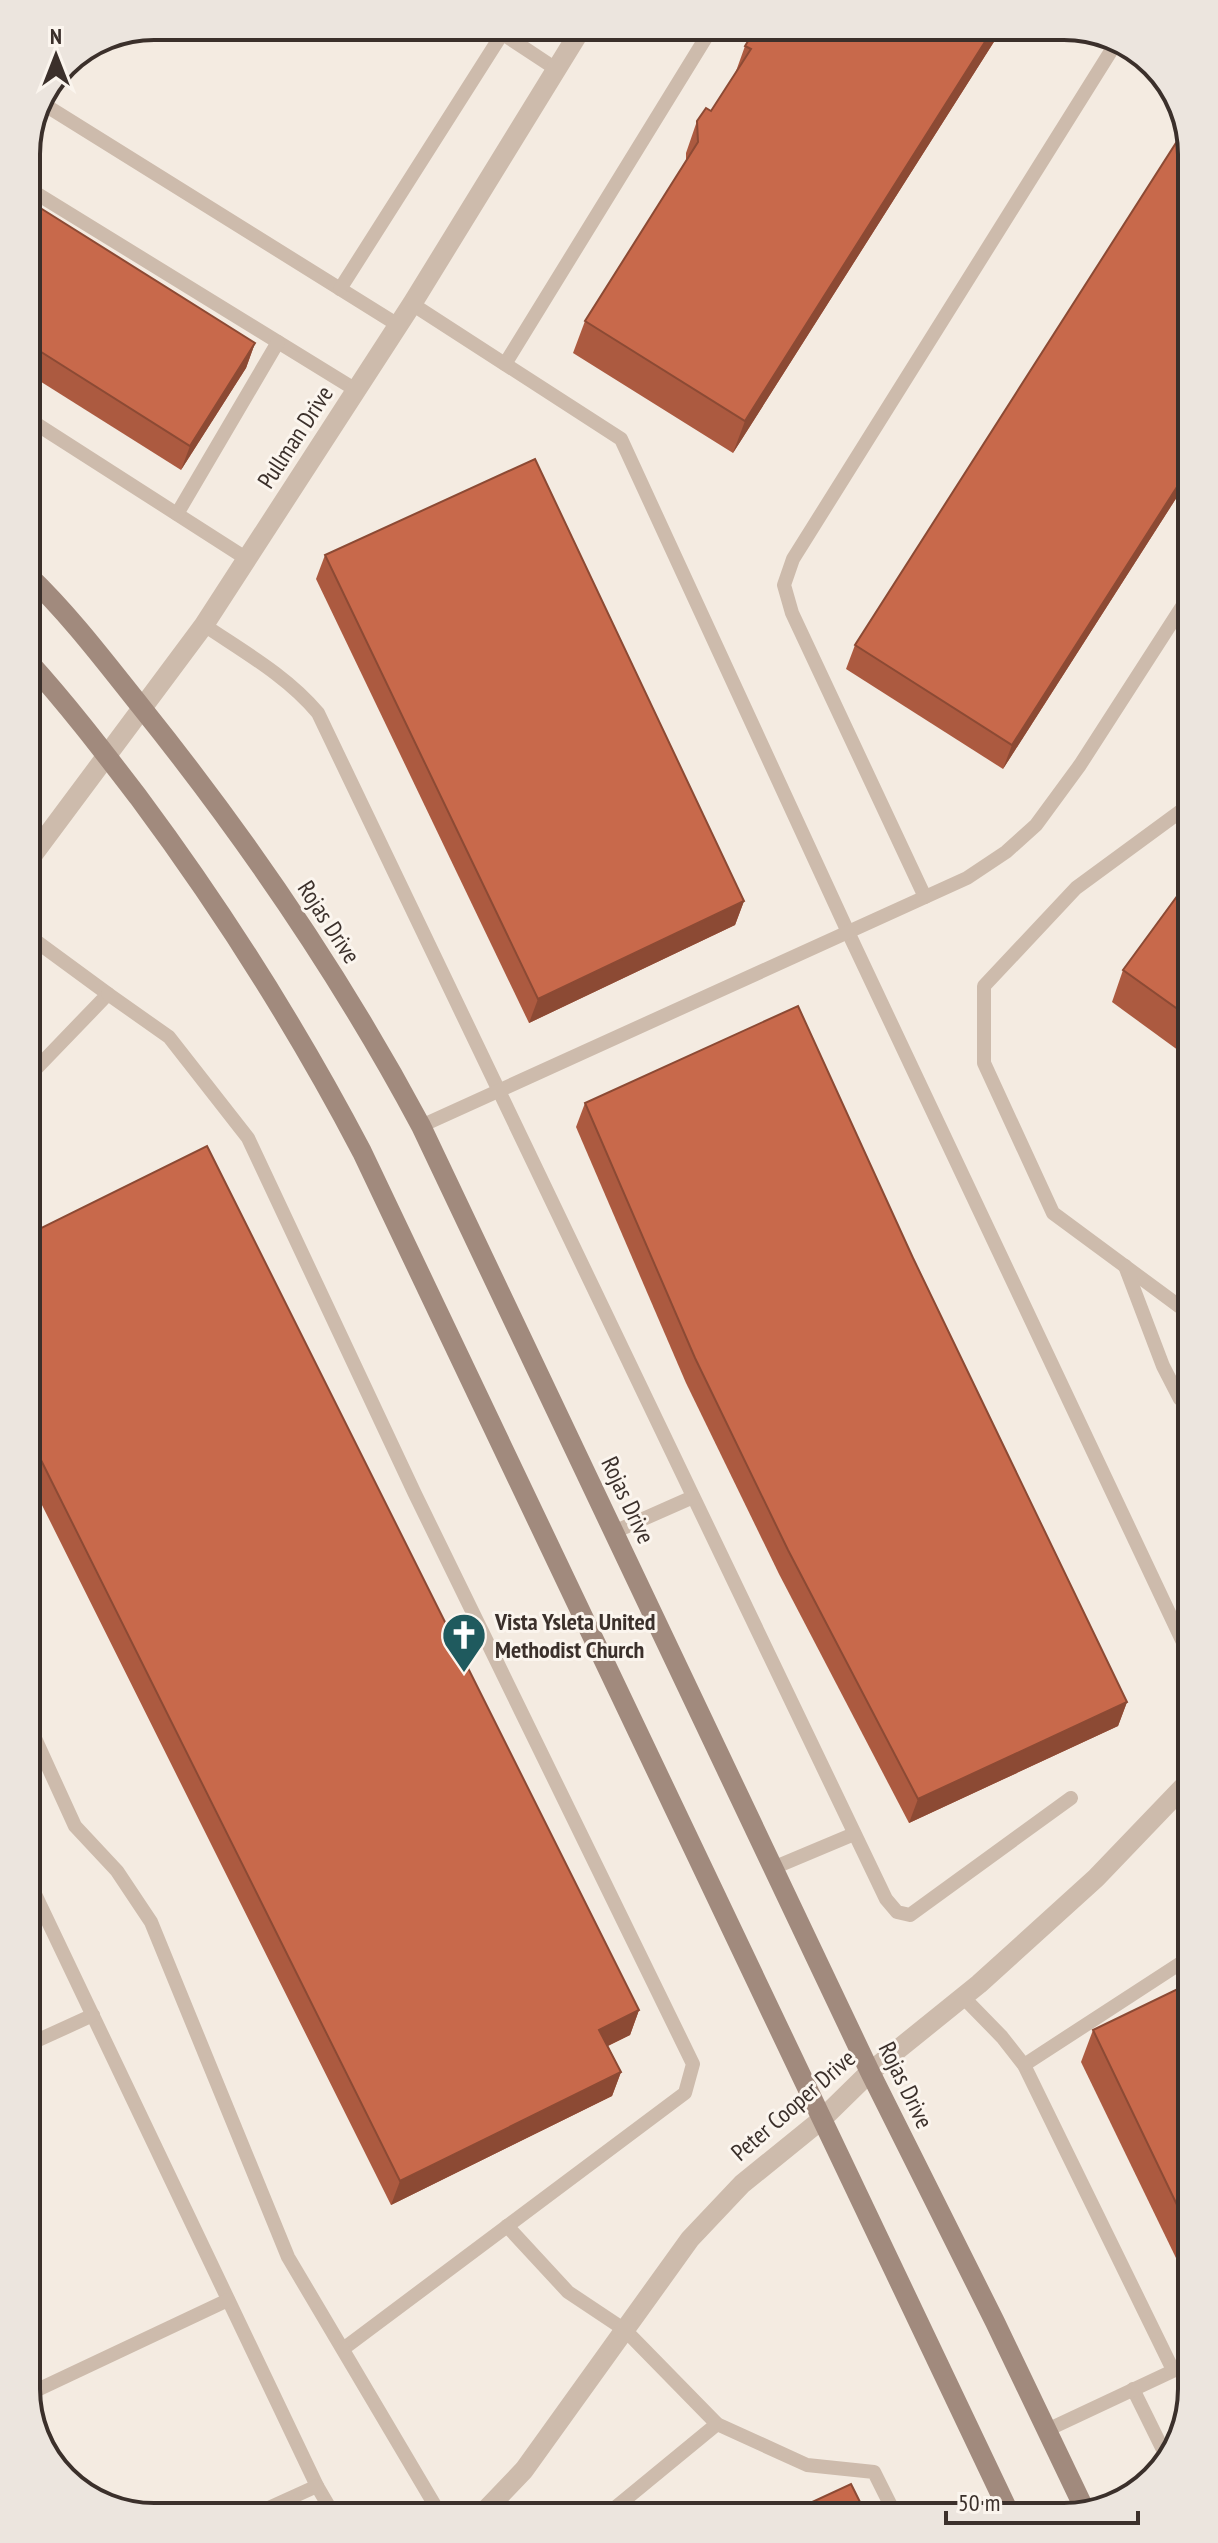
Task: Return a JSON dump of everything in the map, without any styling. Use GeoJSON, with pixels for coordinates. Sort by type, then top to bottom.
{"type":"FeatureCollection","features":[{"type":"Feature","properties":{"kind":"main road","name":"Rojas Drive"},"geometry":{"type":"LineString","coordinates":[[40,588],[107,663],[181,756],[284,898],[389,1065],[421,1126],[870,2072],[1081,2501]]}},
{"type":"Feature","properties":{"kind":"main road"},"geometry":{"type":"LineString","coordinates":[[40,674],[65,701],[187,862],[258,968],[355,1138],[1005,2503]]}},
{"type":"Feature","properties":{"kind":"street","name":"Pullman Drive"},"geometry":{"type":"LineString","coordinates":[[40,843],[204,625],[412,304],[574,40]]}},
{"type":"Feature","properties":{"kind":"street","name":"Peter Cooper Drive"},"geometry":{"type":"LineString","coordinates":[[492,2503],[524,2470],[690,2239],[742,2184],[821,2120],[870,2072],[963,1997],[1096,1878],[1178,1792]]}},
{"type":"Feature","properties":{"kind":"lane"},"geometry":{"type":"LineString","coordinates":[[340,289],[490,40]]}},
{"type":"Feature","properties":{"kind":"lane"},"geometry":{"type":"LineString","coordinates":[[511,40],[556,69]]}},
{"type":"Feature","properties":{"kind":"lane"},"geometry":{"type":"LineString","coordinates":[[505,364],[704,40]]}},
{"type":"Feature","properties":{"kind":"lane"},"geometry":{"type":"LineString","coordinates":[[925,897],[792,613],[784,585],[793,559],[1111,51]]}},
{"type":"Feature","properties":{"kind":"lane"},"geometry":{"type":"LineString","coordinates":[[50,108],[398,325]]}},
{"type":"Feature","properties":{"kind":"lane"},"geometry":{"type":"LineString","coordinates":[[40,196],[356,390]]}},
{"type":"Feature","properties":{"kind":"lane"},"geometry":{"type":"LineString","coordinates":[[412,304],[621,439],[848,932],[1178,1632]]}},
{"type":"Feature","properties":{"kind":"lane"},"geometry":{"type":"LineString","coordinates":[[177,514],[278,342]]}},
{"type":"Feature","properties":{"kind":"lane"},"geometry":{"type":"LineString","coordinates":[[40,426],[247,559]]}},
{"type":"Feature","properties":{"kind":"lane"},"geometry":{"type":"LineString","coordinates":[[421,1126],[967,878],[1006,852],[1036,825],[1080,765],[1178,613]]}},
{"type":"Feature","properties":{"kind":"lane"},"geometry":{"type":"LineString","coordinates":[[204,625],[302,694],[318,713],[886,1899],[897,1912],[910,1915],[1071,1798]]}},
{"type":"Feature","properties":{"kind":"lane"},"geometry":{"type":"LineString","coordinates":[[1178,813],[1076,888],[984,986],[984,1063],[1053,1213],[1178,1305]]}},
{"type":"Feature","properties":{"kind":"lane"},"geometry":{"type":"LineString","coordinates":[[40,944],[169,1037],[248,1138],[415,1494],[693,2064],[685,2093],[343,2349]]}},
{"type":"Feature","properties":{"kind":"lane"},"geometry":{"type":"LineString","coordinates":[[40,1065],[108,994]]}},
{"type":"Feature","properties":{"kind":"lane"},"geometry":{"type":"LineString","coordinates":[[1125,1266],[1163,1366],[1178,1395]]}},
{"type":"Feature","properties":{"kind":"lane"},"geometry":{"type":"LineString","coordinates":[[614,1532],[693,1497]]}},
{"type":"Feature","properties":{"kind":"lane"},"geometry":{"type":"LineString","coordinates":[[40,1749],[75,1826],[117,1871],[151,1922],[288,2257],[434,2503]]}},
{"type":"Feature","properties":{"kind":"lane"},"geometry":{"type":"LineString","coordinates":[[773,1868],[854,1834]]}},
{"type":"Feature","properties":{"kind":"lane"},"geometry":{"type":"LineString","coordinates":[[40,1905],[327,2503]]}},
{"type":"Feature","properties":{"kind":"lane"},"geometry":{"type":"LineString","coordinates":[[1024,2065],[1178,1965]]}},
{"type":"Feature","properties":{"kind":"lane"},"geometry":{"type":"LineString","coordinates":[[963,1997],[1024,2065],[1173,2370]]}},
{"type":"Feature","properties":{"kind":"lane"},"geometry":{"type":"LineString","coordinates":[[40,2039],[93,2015]]}},
{"type":"Feature","properties":{"kind":"lane"},"geometry":{"type":"LineString","coordinates":[[507,2226],[568,2292],[625,2330],[717,2424],[807,2465],[874,2472],[890,2503]]}},
{"type":"Feature","properties":{"kind":"lane"},"geometry":{"type":"LineString","coordinates":[[40,2389],[228,2300]]}},
{"type":"Feature","properties":{"kind":"lane"},"geometry":{"type":"LineString","coordinates":[[1047,2430],[1178,2368]]}},
{"type":"Feature","properties":{"kind":"lane"},"geometry":{"type":"LineString","coordinates":[[1133,2389],[1162,2447]]}},
{"type":"Feature","properties":{"kind":"lane"},"geometry":{"type":"LineString","coordinates":[[621,2503],[717,2424]]}},
{"type":"Feature","properties":{"kind":"lane"},"geometry":{"type":"LineString","coordinates":[[280,2503],[317,2486]]}},
{"type":"Feature","properties":{"kind":"building"},"geometry":{"type":"Polygon","coordinates":[[[749,40],[986,40],[745,421],[585,321],[698,142],[697,121],[706,108],[711,111],[751,49],[745,46],[749,40]]]}},
{"type":"Feature","properties":{"kind":"building"},"geometry":{"type":"Polygon","coordinates":[[[1177,142],[1178,485],[1012,745],[855,645],[1177,142]]]}},
{"type":"Feature","properties":{"kind":"building"},"geometry":{"type":"Polygon","coordinates":[[[40,208],[255,343],[190,446],[40,351],[40,208]]]}},
{"type":"Feature","properties":{"kind":"building"},"geometry":{"type":"Polygon","coordinates":[[[535,459],[744,901],[538,999],[325,555],[535,459]]]}},
{"type":"Feature","properties":{"kind":"building"},"geometry":{"type":"Polygon","coordinates":[[[1178,895],[1178,1009],[1123,970],[1178,895]]]}},
{"type":"Feature","properties":{"kind":"building"},"geometry":{"type":"Polygon","coordinates":[[[798,1006],[913,1258],[1127,1702],[918,1799],[788,1550],[695,1358],[585,1103],[798,1006]]]}},
{"type":"Feature","properties":{"kind":"building"},"geometry":{"type":"Polygon","coordinates":[[[207,1146],[639,2010],[599,2030],[621,2072],[400,2181],[40,1458],[40,1229],[207,1146]]]}},
{"type":"Feature","properties":{"kind":"building"},"geometry":{"type":"Polygon","coordinates":[[[1178,1989],[1178,2207],[1093,2030],[1178,1989]]]}},
{"type":"Feature","properties":{"kind":"building"},"geometry":{"type":"Polygon","coordinates":[[[851,2484],[860,2503],[810,2503],[851,2484]]]}},
{"type":"Feature","properties":{"kind":"place","name":"Vista Ysleta United Methodist Church"},"geometry":{"type":"Point","coordinates":[464,1674]}}]}
